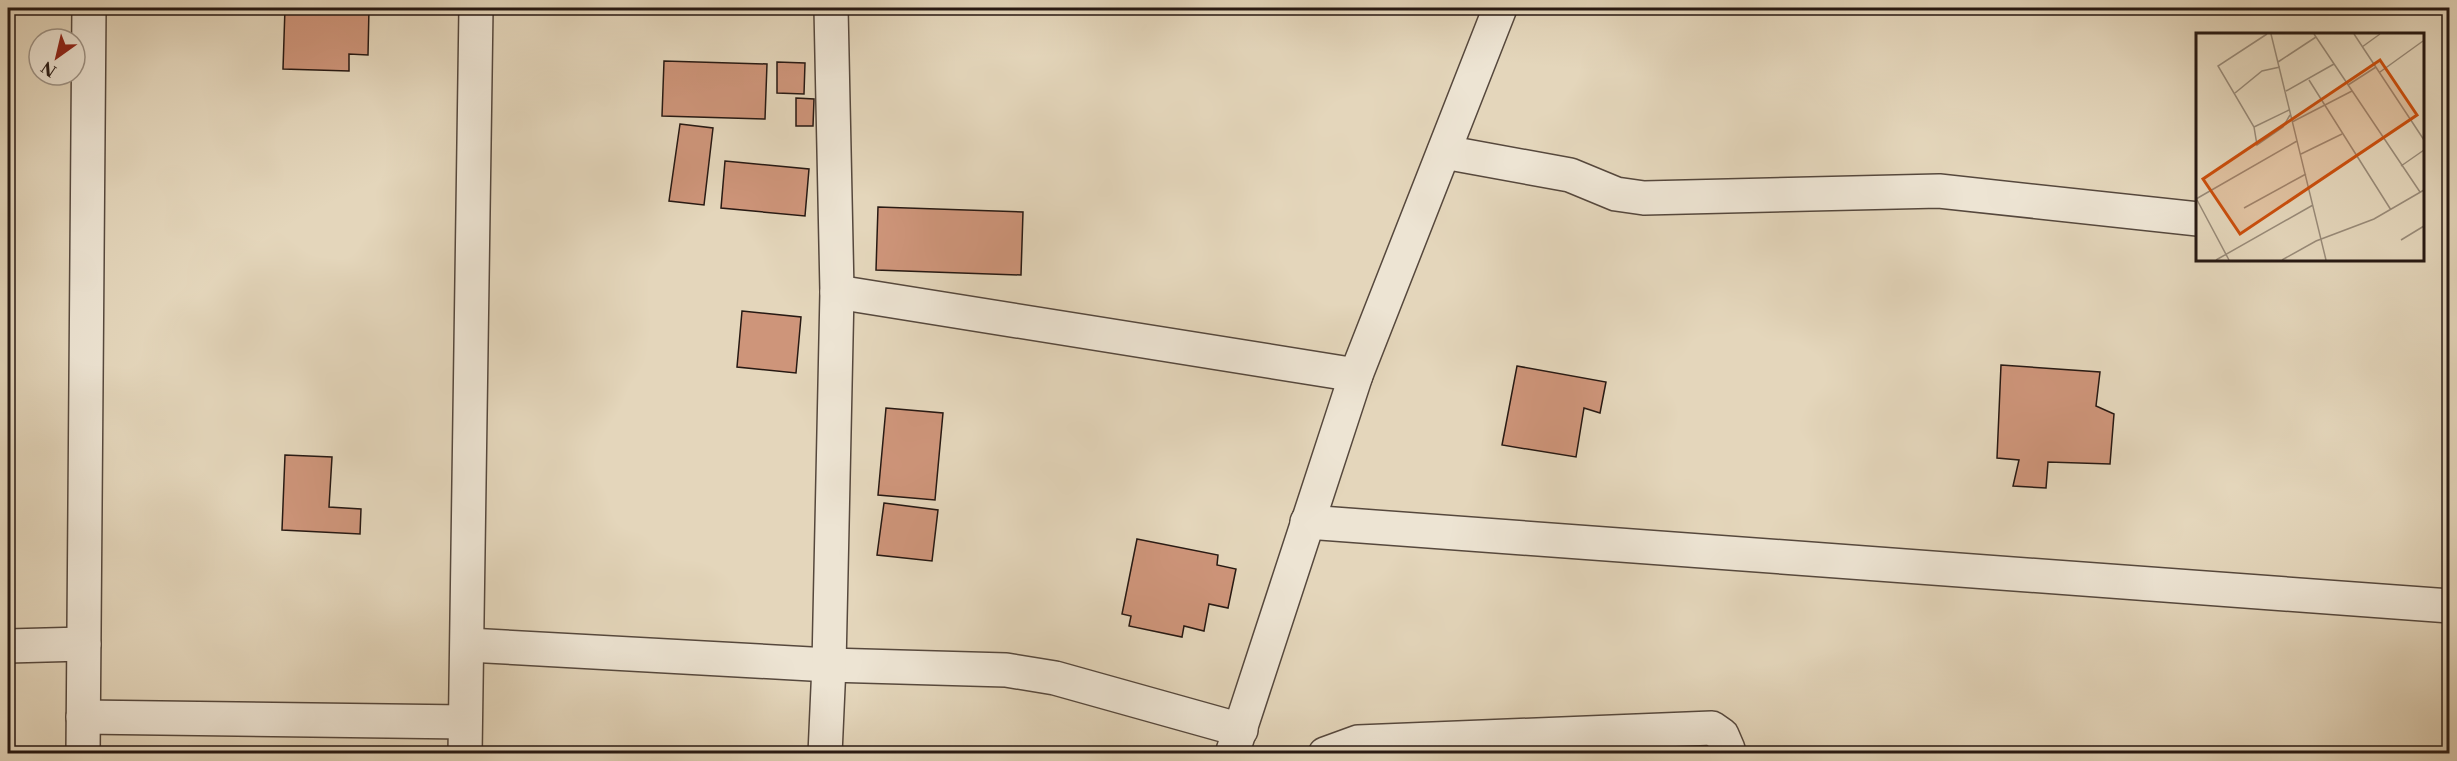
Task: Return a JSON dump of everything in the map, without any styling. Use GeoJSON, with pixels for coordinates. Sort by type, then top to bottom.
{"type":"FeatureCollection","features":[{"type":"Feature","properties":{"kind":"street"},"geometry":{"type":"LineString","coordinates":[[83,753],[89,8]]}},
{"type":"Feature","properties":{"kind":"street"},"geometry":{"type":"LineString","coordinates":[[83,717],[465,738],[476,8]]}},
{"type":"Feature","properties":{"kind":"street"},"geometry":{"type":"LineString","coordinates":[[825,753],[837,292],[831,8]]}},
{"type":"Feature","properties":{"kind":"street"},"geometry":{"type":"LineString","coordinates":[[468,645],[829,665],[1006,670],[1055,678],[1237,742],[1356,375],[1500,8]]}},
{"type":"Feature","properties":{"kind":"street"},"geometry":{"type":"LineString","coordinates":[[1444,152],[1570,175],[1616,194],[1644,198],[1939,191],[2196,219]]}},
{"type":"Feature","properties":{"kind":"street"},"geometry":{"type":"LineString","coordinates":[[837,292],[1356,375]]}},
{"type":"Feature","properties":{"kind":"street"},"geometry":{"type":"LineString","coordinates":[[1307,522],[2450,606]]}},
{"type":"Feature","properties":{"kind":"street"},"geometry":{"type":"LineString","coordinates":[[8,646],[84,644]]}},
{"type":"Feature","properties":{"kind":"street"},"geometry":{"type":"LineString","coordinates":[[1325,753],[1358,742],[1712,728],[1722,735],[1728,749],[1726,753]]}},
{"type":"Feature","properties":{"kind":"building"},"geometry":{"type":"Polygon","coordinates":[[[285,8],[369,8],[368,55],[349,54],[349,71],[283,69],[285,8]]]}},
{"type":"Feature","properties":{"kind":"building"},"geometry":{"type":"Polygon","coordinates":[[[664,61],[767,64],[765,119],[662,116],[664,61]]]}},
{"type":"Feature","properties":{"kind":"building"},"geometry":{"type":"Polygon","coordinates":[[[777,62],[805,63],[804,94],[777,93],[777,62]]]}},
{"type":"Feature","properties":{"kind":"building"},"geometry":{"type":"Polygon","coordinates":[[[796,98],[814,99],[813,126],[796,126],[796,98]]]}},
{"type":"Feature","properties":{"kind":"building"},"geometry":{"type":"Polygon","coordinates":[[[680,124],[713,128],[704,205],[669,201],[680,124]]]}},
{"type":"Feature","properties":{"kind":"building"},"geometry":{"type":"Polygon","coordinates":[[[725,161],[809,169],[805,216],[721,208],[725,161]]]}},
{"type":"Feature","properties":{"kind":"building"},"geometry":{"type":"Polygon","coordinates":[[[878,207],[1023,212],[1021,275],[876,270],[878,207]]]}},
{"type":"Feature","properties":{"kind":"building"},"geometry":{"type":"Polygon","coordinates":[[[742,311],[801,317],[796,373],[737,367],[742,311]]]}},
{"type":"Feature","properties":{"kind":"building"},"geometry":{"type":"Polygon","coordinates":[[[2001,365],[2100,372],[2096,406],[2114,414],[2110,464],[2048,462],[2046,488],[2013,486],[2019,460],[1997,458],[2001,365]]]}},
{"type":"Feature","properties":{"kind":"building"},"geometry":{"type":"Polygon","coordinates":[[[1517,366],[1606,382],[1600,413],[1584,408],[1576,457],[1502,445],[1517,366]]]}},
{"type":"Feature","properties":{"kind":"building"},"geometry":{"type":"Polygon","coordinates":[[[886,408],[943,413],[935,500],[878,495],[886,408]]]}},
{"type":"Feature","properties":{"kind":"building"},"geometry":{"type":"Polygon","coordinates":[[[285,455],[332,457],[329,507],[361,509],[360,534],[282,530],[285,455]]]}},
{"type":"Feature","properties":{"kind":"building"},"geometry":{"type":"Polygon","coordinates":[[[884,503],[938,510],[932,561],[877,555],[884,503]]]}},
{"type":"Feature","properties":{"kind":"building"},"geometry":{"type":"Polygon","coordinates":[[[1137,539],[1218,555],[1217,565],[1236,569],[1228,608],[1209,604],[1204,631],[1184,626],[1182,637],[1129,626],[1131,616],[1122,614],[1137,539]]]}}]}
